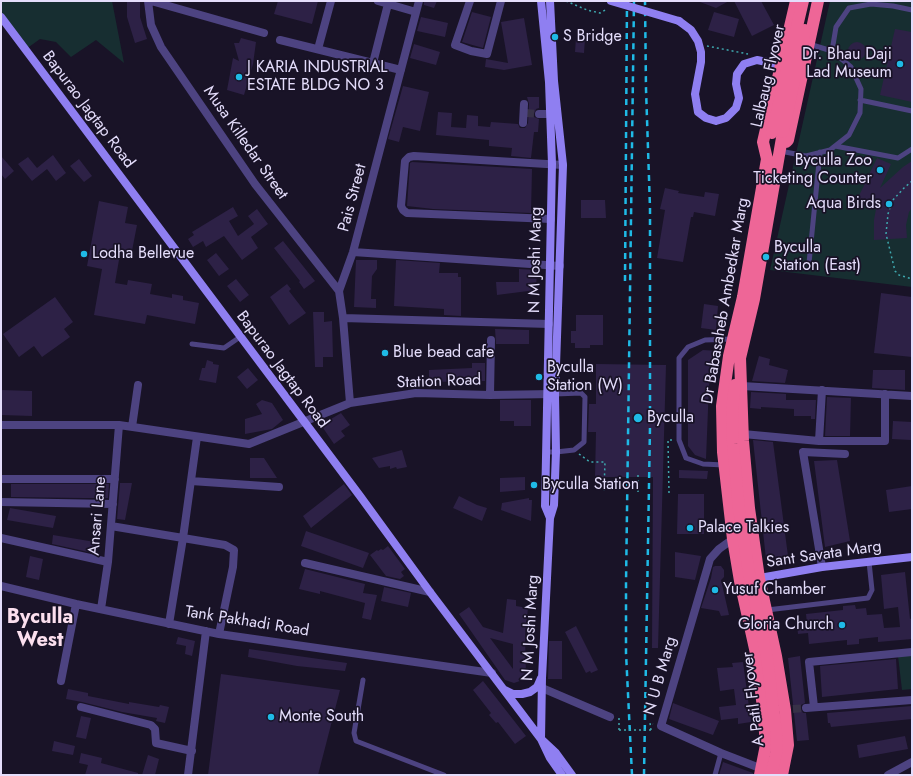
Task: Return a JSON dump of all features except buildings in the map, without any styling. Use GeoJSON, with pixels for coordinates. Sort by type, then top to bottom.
{"type":"FeatureCollection","features":[{"type":"Feature","properties":{"kind":"highway","name":"Lalbaug Flyover"},"geometry":{"type":"LineString","coordinates":[[767,159],[778,132],[811,1]]}},
{"type":"Feature","properties":{"kind":"highway"},"geometry":{"type":"LineString","coordinates":[[780,151],[788,140],[818,1]]}},
{"type":"Feature","properties":{"kind":"highway","name":"Lalbaug Flyover"},"geometry":{"type":"LineString","coordinates":[[740,358],[754,299],[780,151],[778,132],[797,2]]}},
{"type":"Feature","properties":{"kind":"highway","name":"Dr Babasaheb Ambedkar Marg"},"geometry":{"type":"LineString","coordinates":[[764,773],[766,745],[763,708],[757,658],[740,581],[733,539],[724,465],[722,406],[729,356],[743,297],[767,159],[763,142],[797,2]]}},
{"type":"Feature","properties":{"kind":"highway","name":"A Patil Flyover"},"geometry":{"type":"LineString","coordinates":[[740,358],[738,386],[732,410],[733,444],[739,509],[749,573],[767,658],[777,739],[776,754],[764,773]]}},
{"type":"Feature","properties":{"kind":"highway"},"geometry":{"type":"LineString","coordinates":[[738,386],[749,508],[759,578],[789,710],[788,745],[782,775]]}},
{"type":"Feature","properties":{"kind":"street"},"geometry":{"type":"LineString","coordinates":[[149,1],[264,33]]}},
{"type":"Feature","properties":{"kind":"street","name":"Musa Killedar Street"},"geometry":{"type":"LineString","coordinates":[[149,1],[151,25],[161,47],[255,184],[339,291]]}},
{"type":"Feature","properties":{"kind":"street"},"geometry":{"type":"LineString","coordinates":[[318,49],[331,1]]}},
{"type":"Feature","properties":{"kind":"street"},"geometry":{"type":"LineString","coordinates":[[378,1],[416,12]]}},
{"type":"Feature","properties":{"kind":"street","name":"Pais Street"},"geometry":{"type":"LineString","coordinates":[[350,403],[343,318],[339,291],[353,252],[419,1]]}},
{"type":"Feature","properties":{"kind":"street"},"geometry":{"type":"LineString","coordinates":[[470,1],[455,45],[471,51],[487,54],[501,1]]}},
{"type":"Feature","properties":{"kind":"street"},"geometry":{"type":"LineString","coordinates":[[540,1],[551,1]]}},
{"type":"Feature","properties":{"kind":"street","name":"N M Joshi Marg"},"geometry":{"type":"LineString","coordinates":[[540,1],[553,114],[563,165],[560,266],[546,452],[545,506],[550,518]]}},
{"type":"Feature","properties":{"kind":"street","name":"N M Joshi Marg"},"geometry":{"type":"LineString","coordinates":[[551,1],[553,114],[549,324],[551,394],[556,452],[554,505],[550,518],[542,678],[541,739],[550,758],[562,775]]}},
{"type":"Feature","properties":{"kind":"street"},"geometry":{"type":"LineString","coordinates":[[613,2],[679,22],[691,30],[699,44],[701,52],[701,62],[695,94],[698,112],[706,118],[716,121],[726,118],[736,108],[739,98],[736,84],[737,74],[744,64],[757,60],[781,65]]}},
{"type":"Feature","properties":{"kind":"street"},"geometry":{"type":"LineString","coordinates":[[372,63],[388,4]]}},
{"type":"Feature","properties":{"kind":"street","name":"Bapurao Jagtap Road"},"geometry":{"type":"LineString","coordinates":[[1,17],[541,739]]}},
{"type":"Feature","properties":{"kind":"street"},"geometry":{"type":"LineString","coordinates":[[280,40],[400,70]]}},
{"type":"Feature","properties":{"kind":"street"},"geometry":{"type":"LineString","coordinates":[[523,123],[525,113],[524,104]]}},
{"type":"Feature","properties":{"kind":"street"},"geometry":{"type":"LineString","coordinates":[[539,114],[553,114]]}},
{"type":"Feature","properties":{"kind":"street"},"geometry":{"type":"LineString","coordinates":[[551,219],[407,213],[401,206],[405,161],[409,157],[414,156],[563,165]]}},
{"type":"Feature","properties":{"kind":"street"},"geometry":{"type":"LineString","coordinates":[[551,201],[562,202]]}},
{"type":"Feature","properties":{"kind":"street"},"geometry":{"type":"LineString","coordinates":[[353,252],[560,266]]}},
{"type":"Feature","properties":{"kind":"street"},"geometry":{"type":"LineString","coordinates":[[343,318],[549,324]]}},
{"type":"Feature","properties":{"kind":"street"},"geometry":{"type":"LineString","coordinates":[[490,340],[490,394]]}},
{"type":"Feature","properties":{"kind":"street"},"geometry":{"type":"LineString","coordinates":[[132,427],[138,385]]}},
{"type":"Feature","properties":{"kind":"street"},"geometry":{"type":"LineString","coordinates":[[738,386],[912,396]]}},
{"type":"Feature","properties":{"kind":"street"},"geometry":{"type":"LineString","coordinates":[[819,441],[822,390]]}},
{"type":"Feature","properties":{"kind":"street","name":"Station Road"},"geometry":{"type":"LineString","coordinates":[[1,425],[119,425],[249,444],[304,423],[350,403],[416,393],[551,394]]}},
{"type":"Feature","properties":{"kind":"street"},"geometry":{"type":"LineString","coordinates":[[742,434],[819,441],[885,441],[884,394]]}},
{"type":"Feature","properties":{"kind":"street","name":"Ansari Lane"},"geometry":{"type":"LineString","coordinates":[[101,609],[112,526],[119,425]]}},
{"type":"Feature","properties":{"kind":"street"},"geometry":{"type":"LineString","coordinates":[[169,624],[192,481],[197,437]]}},
{"type":"Feature","properties":{"kind":"street"},"geometry":{"type":"LineString","coordinates":[[822,567],[803,452],[845,454]]}},
{"type":"Feature","properties":{"kind":"street"},"geometry":{"type":"LineString","coordinates":[[1,479],[115,479]]}},
{"type":"Feature","properties":{"kind":"street"},"geometry":{"type":"LineString","coordinates":[[192,481],[279,487]]}},
{"type":"Feature","properties":{"kind":"street"},"geometry":{"type":"LineString","coordinates":[[1,502],[113,504]]}},
{"type":"Feature","properties":{"kind":"street"},"geometry":{"type":"LineString","coordinates":[[112,526],[225,545],[234,550],[233,567],[219,634]]}},
{"type":"Feature","properties":{"kind":"street"},"geometry":{"type":"LineString","coordinates":[[1,538],[108,562]]}},
{"type":"Feature","properties":{"kind":"street","name":"N U B Marg"},"geometry":{"type":"LineString","coordinates":[[733,539],[719,549],[710,559],[661,726],[764,773],[775,775]]}},
{"type":"Feature","properties":{"kind":"street","name":"Sant Savata Marg"},"geometry":{"type":"LineString","coordinates":[[740,581],[822,567],[912,557]]}},
{"type":"Feature","properties":{"kind":"street"},"geometry":{"type":"LineString","coordinates":[[305,563],[430,592]]}},
{"type":"Feature","properties":{"kind":"street","name":"Tank Pakhadi Road"},"geometry":{"type":"LineString","coordinates":[[1,586],[76,604],[219,634],[492,673]]}},
{"type":"Feature","properties":{"kind":"street"},"geometry":{"type":"LineString","coordinates":[[60,681],[76,604]]}},
{"type":"Feature","properties":{"kind":"street"},"geometry":{"type":"LineString","coordinates":[[188,775],[206,631]]}},
{"type":"Feature","properties":{"kind":"street"},"geometry":{"type":"LineString","coordinates":[[912,652],[809,662],[810,707],[912,700]]}},
{"type":"Feature","properties":{"kind":"street"},"geometry":{"type":"LineString","coordinates":[[504,690],[513,694],[530,692],[537,687],[542,678]]}},
{"type":"Feature","properties":{"kind":"street"},"geometry":{"type":"LineString","coordinates":[[542,688],[610,717]]}},
{"type":"Feature","properties":{"kind":"street"},"geometry":{"type":"LineString","coordinates":[[81,707],[152,725],[155,729],[156,743],[192,751]]}},
{"type":"Feature","properties":{"kind":"street"},"geometry":{"type":"LineString","coordinates":[[541,739],[556,753],[572,775]]}},
{"type":"Feature","properties":{"kind":"street"},"geometry":{"type":"LineString","coordinates":[[888,775],[912,762]]}},
{"type":"Feature","properties":{"kind":"lane"},"geometry":{"type":"LineString","coordinates":[[832,51],[836,27],[849,8],[871,4],[893,6],[912,10]]}},
{"type":"Feature","properties":{"kind":"lane"},"geometry":{"type":"LineString","coordinates":[[780,151],[806,156],[830,150],[849,135],[860,113],[861,89],[851,67],[832,51],[809,44]]}},
{"type":"Feature","properties":{"kind":"lane"},"geometry":{"type":"LineString","coordinates":[[860,100],[912,112]]}},
{"type":"Feature","properties":{"kind":"lane"},"geometry":{"type":"LineString","coordinates":[[835,146],[898,158],[912,149]]}},
{"type":"Feature","properties":{"kind":"lane"},"geometry":{"type":"LineString","coordinates":[[809,263],[820,152]]}},
{"type":"Feature","properties":{"kind":"lane"},"geometry":{"type":"LineString","coordinates":[[192,344],[224,348],[240,337]]}},
{"type":"Feature","properties":{"kind":"lane"},"geometry":{"type":"LineString","coordinates":[[724,465],[703,464],[686,458],[679,440],[680,358],[688,347],[705,340],[733,339]]}},
{"type":"Feature","properties":{"kind":"lane"},"geometry":{"type":"LineString","coordinates":[[546,452],[574,450],[584,442],[585,397],[581,393],[551,394]]}},
{"type":"Feature","properties":{"kind":"lane"},"geometry":{"type":"LineString","coordinates":[[767,610],[868,598],[872,590],[869,562]]}},
{"type":"Feature","properties":{"kind":"lane"},"geometry":{"type":"LineString","coordinates":[[363,680],[354,733],[356,741],[444,775]]}},
{"type":"Feature","properties":{"kind":"lane"},"geometry":{"type":"LineString","coordinates":[[714,775],[721,753]]}},
{"type":"Feature","properties":{"kind":"path"},"geometry":{"type":"LineString","coordinates":[[566,1],[587,10],[600,13],[613,2]]}},
{"type":"Feature","properties":{"kind":"path"},"geometry":{"type":"LineString","coordinates":[[699,44],[748,54],[750,62]]}},
{"type":"Feature","properties":{"kind":"path"},"geometry":{"type":"LineString","coordinates":[[912,181],[892,201],[888,214],[886,234],[894,271],[899,275],[912,279]]}},
{"type":"Feature","properties":{"kind":"path"},"geometry":{"type":"LineString","coordinates":[[669,493],[668,440],[679,440]]}},
{"type":"Feature","properties":{"kind":"path"},"geometry":{"type":"LineString","coordinates":[[574,450],[590,462],[605,462],[604,491]]}},
{"type":"Feature","properties":{"kind":"path"},"geometry":{"type":"LineString","coordinates":[[638,475],[638,492]]}},
{"type":"Feature","properties":{"kind":"path"},"geometry":{"type":"LineString","coordinates":[[619,730],[651,730]]}},
{"type":"Feature","properties":{"kind":"green space"},"geometry":{"type":"Polygon","coordinates":[[[1,1],[112,1],[124,63],[96,40],[71,57],[56,42],[40,39],[26,49],[1,17],[1,1]]]}},
{"type":"Feature","properties":{"kind":"green space"},"geometry":{"type":"Polygon","coordinates":[[[830,1],[912,1],[912,287],[770,270],[830,1]]]}},
{"type":"Feature","properties":{"kind":"green space"},"geometry":{"type":"Polygon","coordinates":[[[912,655],[912,689],[902,690],[898,656],[912,655]]]}},
{"type":"Feature","properties":{"kind":"tunnel"},"geometry":{"type":"LineString","coordinates":[[526,113],[539,114]]}},
{"type":"Feature","properties":{"kind":"tunnel"},"geometry":{"type":"LineString","coordinates":[[793,709],[806,708]]}},
{"type":"Feature","properties":{"kind":"railway"},"geometry":{"type":"LineString","coordinates":[[625,281],[627,1]]}},
{"type":"Feature","properties":{"kind":"railway"},"geometry":{"type":"LineString","coordinates":[[632,775],[626,653],[626,584],[634,1]]}},
{"type":"Feature","properties":{"kind":"railway"},"geometry":{"type":"LineString","coordinates":[[644,775],[650,427],[650,208],[645,1]]}},
{"type":"Feature","properties":{"kind":"place","name":"S Bridge"},"geometry":{"type":"Point","coordinates":[555,37]}},
{"type":"Feature","properties":{"kind":"place","name":"Dr. Bhau Daji Lad Museum"},"geometry":{"type":"Point","coordinates":[900,64]}},
{"type":"Feature","properties":{"kind":"place","name":"J KARIA INDUSTRIAL ESTATE BLDG NO 3"},"geometry":{"type":"Point","coordinates":[239,77]}},
{"type":"Feature","properties":{"kind":"place","name":"Byculla Zoo Ticketing Counter"},"geometry":{"type":"Point","coordinates":[880,170]}},
{"type":"Feature","properties":{"kind":"place","name":"Aqua Birds"},"geometry":{"type":"Point","coordinates":[889,204]}},
{"type":"Feature","properties":{"kind":"place","name":"Lodha Bellevue"},"geometry":{"type":"Point","coordinates":[84,254]}},
{"type":"Feature","properties":{"kind":"place","name":"Byculla Station (East)"},"geometry":{"type":"Point","coordinates":[766,257]}},
{"type":"Feature","properties":{"kind":"place","name":"Blue bead cafe"},"geometry":{"type":"Point","coordinates":[385,353]}},
{"type":"Feature","properties":{"kind":"place","name":"Byculla Station (W)"},"geometry":{"type":"Point","coordinates":[539,377]}},
{"type":"Feature","properties":{"kind":"place","name":"Byculla"},"geometry":{"type":"Point","coordinates":[638,418]}},
{"type":"Feature","properties":{"kind":"place","name":"Byculla Station"},"geometry":{"type":"Point","coordinates":[534,485]}},
{"type":"Feature","properties":{"kind":"place","name":"Palace Talkies"},"geometry":{"type":"Point","coordinates":[690,528]}},
{"type":"Feature","properties":{"kind":"place","name":"Yusuf Chamber"},"geometry":{"type":"Point","coordinates":[715,590]}},
{"type":"Feature","properties":{"kind":"place","name":"Gloria Church"},"geometry":{"type":"Point","coordinates":[842,625]}},
{"type":"Feature","properties":{"kind":"place","name":"Monte South"},"geometry":{"type":"Point","coordinates":[271,717]}},
{"type":"Feature","properties":{"kind":"district","name":"Byculla West"},"geometry":{"type":"Point","coordinates":[40,630]}}]}
